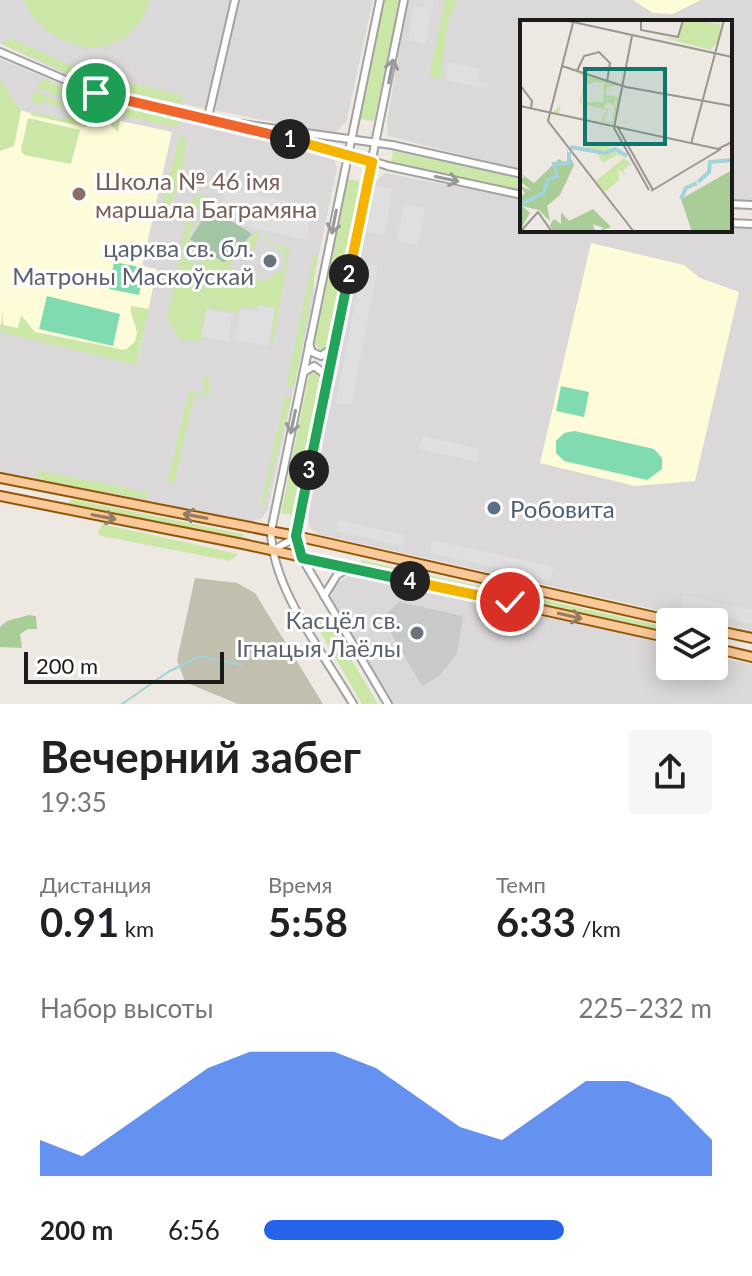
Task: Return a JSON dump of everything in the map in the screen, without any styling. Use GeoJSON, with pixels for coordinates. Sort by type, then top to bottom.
{"type":"FeatureCollection","features":[{"type":"Feature","properties":{"kind":"main road"},"geometry":{"type":"LineString","coordinates":[[0,478],[296,536],[656,617]]}},
{"type":"Feature","properties":{"kind":"main road"},"geometry":{"type":"LineString","coordinates":[[53,507],[61,500],[56,490]]}},
{"type":"Feature","properties":{"kind":"main road"},"geometry":{"type":"LineString","coordinates":[[70,510],[64,501],[74,493]]}},
{"type":"Feature","properties":{"kind":"main road"},"geometry":{"type":"LineString","coordinates":[[0,496],[272,551],[656,635]]}},
{"type":"Feature","properties":{"kind":"main road"},"geometry":{"type":"LineString","coordinates":[[493,599],[502,593],[497,581]]}},
{"type":"Feature","properties":{"kind":"main road"},"geometry":{"type":"LineString","coordinates":[[512,603],[506,592],[516,586]]}},
{"type":"Feature","properties":{"kind":"main road"},"geometry":{"type":"LineString","coordinates":[[728,633],[752,638]]}},
{"type":"Feature","properties":{"kind":"main road"},"geometry":{"type":"LineString","coordinates":[[728,651],[752,657]]}},
{"type":"Feature","properties":{"kind":"street"},"geometry":{"type":"LineString","coordinates":[[208,117],[235,0]]}},
{"type":"Feature","properties":{"kind":"street"},"geometry":{"type":"LineString","coordinates":[[353,704],[281,581],[272,551],[271,531],[380,0]]}},
{"type":"Feature","properties":{"kind":"street"},"geometry":{"type":"LineString","coordinates":[[388,704],[302,558],[296,536],[404,0]]}},
{"type":"Feature","properties":{"kind":"street"},"geometry":{"type":"LineString","coordinates":[[0,52],[96,93],[234,123],[372,162],[520,195]]}},
{"type":"Feature","properties":{"kind":"street"},"geometry":{"type":"LineString","coordinates":[[234,123],[376,142],[520,174]]}},
{"type":"Feature","properties":{"kind":"street"},"geometry":{"type":"LineString","coordinates":[[732,204],[752,205]]}},
{"type":"Feature","properties":{"kind":"street"},"geometry":{"type":"LineString","coordinates":[[732,223],[752,224]]}},
{"type":"Feature","properties":{"kind":"street"},"geometry":{"type":"LineString","coordinates":[[310,341],[311,349],[321,356],[329,353],[334,345]]}},
{"type":"Feature","properties":{"kind":"street"},"geometry":{"type":"LineString","coordinates":[[303,374],[309,367],[317,366],[326,378]]}},
{"type":"Feature","properties":{"kind":"street"},"geometry":{"type":"LineString","coordinates":[[272,551],[296,536]]}},
{"type":"Feature","properties":{"kind":"street"},"geometry":{"type":"LineString","coordinates":[[324,596],[337,575],[349,568]]}},
{"type":"Feature","properties":{"kind":"shaded area"},"geometry":{"type":"Polygon","coordinates":[[[0,0],[373,0],[346,122],[334,134],[114,90],[67,75],[0,43],[0,0]]]}},
{"type":"Feature","properties":{"kind":"shaded area"},"geometry":{"type":"Polygon","coordinates":[[[408,0],[752,0],[752,201],[732,200],[732,20],[520,20],[520,169],[388,136],[387,121],[408,0]]]}},
{"type":"Feature","properties":{"kind":"shaded area"},"geometry":{"type":"Polygon","coordinates":[[[426,0],[434,0],[425,44],[408,40],[414,6],[424,8],[426,0]]]}},
{"type":"Feature","properties":{"kind":"shaded area"},"geometry":{"type":"Polygon","coordinates":[[[633,0],[701,0],[673,14],[653,13],[633,0]]]}},
{"type":"Feature","properties":{"kind":"shaded area"},"geometry":{"type":"Polygon","coordinates":[[[0,59],[106,103],[240,131],[326,153],[334,159],[337,168],[314,278],[314,295],[268,509],[261,519],[250,521],[0,472],[0,59]]]}},
{"type":"Feature","properties":{"kind":"shaded area"},"geometry":{"type":"Polygon","coordinates":[[[449,62],[480,69],[477,81],[489,84],[488,89],[445,80],[449,62]]]}},
{"type":"Feature","properties":{"kind":"shaded area","name":"Школа № 46 імя маршала Баграмяна"},"geometry":{"type":"Polygon","coordinates":[[[3,106],[82,126],[103,117],[172,132],[142,266],[157,269],[138,357],[0,325],[0,121],[3,106]]]}},
{"type":"Feature","properties":{"kind":"shaded area"},"geometry":{"type":"Polygon","coordinates":[[[385,173],[520,199],[520,232],[732,232],[732,228],[752,228],[752,631],[728,626],[728,608],[656,610],[318,534],[309,527],[308,512],[319,439],[348,305],[361,267],[361,238],[374,184],[385,173]]]}},
{"type":"Feature","properties":{"kind":"shaded area"},"geometry":{"type":"Polygon","coordinates":[[[376,186],[393,189],[384,235],[367,232],[376,186]]]}},
{"type":"Feature","properties":{"kind":"shaded area"},"geometry":{"type":"Polygon","coordinates":[[[226,187],[313,207],[306,240],[245,226],[222,208],[226,187]]]}},
{"type":"Feature","properties":{"kind":"shaded area"},"geometry":{"type":"Polygon","coordinates":[[[404,204],[425,208],[418,245],[397,241],[404,204]]]}},
{"type":"Feature","properties":{"kind":"shaded area"},"geometry":{"type":"Polygon","coordinates":[[[591,243],[684,265],[700,278],[739,292],[695,481],[635,486],[540,463],[591,243]]]}},
{"type":"Feature","properties":{"kind":"shaded area"},"geometry":{"type":"Polygon","coordinates":[[[363,263],[378,266],[351,405],[336,403],[363,263]]]}},
{"type":"Feature","properties":{"kind":"shaded area"},"geometry":{"type":"Polygon","coordinates":[[[259,305],[275,309],[268,346],[235,340],[241,309],[257,312],[259,305]]]}},
{"type":"Feature","properties":{"kind":"shaded area"},"geometry":{"type":"Polygon","coordinates":[[[206,309],[232,314],[228,342],[201,337],[206,309]]]}},
{"type":"Feature","properties":{"kind":"shaded area"},"geometry":{"type":"Polygon","coordinates":[[[422,436],[480,449],[478,462],[419,449],[422,436]]]}},
{"type":"Feature","properties":{"kind":"shaded area"},"geometry":{"type":"Polygon","coordinates":[[[338,520],[404,535],[402,546],[336,531],[338,520]]]}},
{"type":"Feature","properties":{"kind":"shaded area"},"geometry":{"type":"Polygon","coordinates":[[[433,540],[554,567],[550,580],[430,553],[433,540]]]}},
{"type":"Feature","properties":{"kind":"shaded area"},"geometry":{"type":"Polygon","coordinates":[[[348,576],[656,640],[656,680],[728,680],[728,660],[752,664],[752,704],[392,704],[332,600],[332,587],[348,576]]]}},
{"type":"Feature","properties":{"kind":"shaded area"},"geometry":{"type":"Polygon","coordinates":[[[195,578],[237,583],[255,593],[323,704],[238,704],[185,682],[177,660],[195,578]]]}},
{"type":"Feature","properties":{"kind":"shaded area"},"geometry":{"type":"Polygon","coordinates":[[[684,595],[752,610],[752,624],[728,619],[728,608],[681,608],[684,595]]]}},
{"type":"Feature","properties":{"kind":"shaded area"},"geometry":{"type":"Polygon","coordinates":[[[399,602],[463,616],[457,654],[439,676],[422,686],[382,618],[399,602]]]}},
{"type":"Feature","properties":{"kind":"green space"},"geometry":{"type":"Polygon","coordinates":[[[24,0],[150,0],[140,22],[126,36],[108,45],[89,47],[70,43],[52,34],[36,19],[24,0]]]}},
{"type":"Feature","properties":{"kind":"green space"},"geometry":{"type":"Polygon","coordinates":[[[384,0],[400,0],[374,121],[359,119],[384,0]]]}},
{"type":"Feature","properties":{"kind":"green space"},"geometry":{"type":"Polygon","coordinates":[[[445,0],[456,0],[453,14],[449,16],[440,79],[429,76],[445,0]]]}},
{"type":"Feature","properties":{"kind":"green space"},"geometry":{"type":"Polygon","coordinates":[[[10,38],[90,74],[182,95],[184,105],[87,82],[2,44],[10,38]]]}},
{"type":"Feature","properties":{"kind":"green space"},"geometry":{"type":"Polygon","coordinates":[[[0,79],[21,111],[14,146],[0,151],[0,79]]]}},
{"type":"Feature","properties":{"kind":"green space"},"geometry":{"type":"Polygon","coordinates":[[[43,79],[106,103],[180,118],[179,124],[175,127],[90,109],[36,87],[43,79]]]}},
{"type":"Feature","properties":{"kind":"green space"},"geometry":{"type":"Polygon","coordinates":[[[34,91],[75,109],[120,120],[118,132],[106,120],[85,127],[30,115],[33,112],[67,120],[70,109],[44,102],[36,106],[32,100],[34,91]]]}},
{"type":"Feature","properties":{"kind":"green space"},"geometry":{"type":"Polygon","coordinates":[[[28,118],[80,130],[71,164],[24,155],[21,150],[28,118]]]}},
{"type":"Feature","properties":{"kind":"green space"},"geometry":{"type":"Polygon","coordinates":[[[180,134],[187,143],[179,183],[167,209],[159,217],[180,134]]]}},
{"type":"Feature","properties":{"kind":"green space"},"geometry":{"type":"Polygon","coordinates":[[[393,151],[520,178],[520,190],[392,162],[393,151]]]}},
{"type":"Feature","properties":{"kind":"green space"},"geometry":{"type":"Polygon","coordinates":[[[348,179],[362,182],[329,345],[320,350],[314,343],[348,179]]]}},
{"type":"Feature","properties":{"kind":"green space"},"geometry":{"type":"Polygon","coordinates":[[[196,195],[206,195],[208,201],[200,199],[189,239],[224,264],[256,232],[260,233],[248,258],[241,253],[228,267],[238,274],[248,266],[255,279],[264,281],[285,268],[283,252],[263,239],[265,235],[273,244],[290,248],[273,344],[270,343],[275,308],[240,307],[238,313],[206,307],[201,341],[180,340],[167,318],[180,257],[193,261],[195,265],[207,259],[190,248],[188,253],[180,249],[191,201],[196,195]]]}},
{"type":"Feature","properties":{"kind":"green space"},"geometry":{"type":"Polygon","coordinates":[[[210,208],[252,234],[224,263],[190,239],[210,208]]]}},
{"type":"Feature","properties":{"kind":"green space"},"geometry":{"type":"Polygon","coordinates":[[[314,253],[318,257],[295,384],[290,388],[286,387],[314,253]]]}},
{"type":"Feature","properties":{"kind":"green space"},"geometry":{"type":"Polygon","coordinates":[[[114,262],[145,268],[139,295],[109,289],[114,262]]]}},
{"type":"Feature","properties":{"kind":"green space"},"geometry":{"type":"Polygon","coordinates":[[[47,296],[120,314],[113,346],[39,329],[47,296]]]}},
{"type":"Feature","properties":{"kind":"green space"},"geometry":{"type":"Polygon","coordinates":[[[131,306],[149,309],[136,365],[0,332],[3,311],[3,325],[18,328],[21,315],[35,332],[125,350],[132,345],[137,334],[131,306]]]}},
{"type":"Feature","properties":{"kind":"green space"},"geometry":{"type":"Polygon","coordinates":[[[313,370],[319,370],[322,379],[294,515],[281,513],[309,375],[313,370]]]}},
{"type":"Feature","properties":{"kind":"green space"},"geometry":{"type":"Polygon","coordinates":[[[201,376],[209,378],[209,396],[194,396],[174,484],[167,483],[189,391],[205,394],[201,376]]]}},
{"type":"Feature","properties":{"kind":"green space"},"geometry":{"type":"Polygon","coordinates":[[[561,386],[589,392],[584,417],[556,411],[561,386]]]}},
{"type":"Feature","properties":{"kind":"green space"},"geometry":{"type":"Polygon","coordinates":[[[285,395],[291,398],[263,509],[261,504],[285,395]]]}},
{"type":"Feature","properties":{"kind":"green space"},"geometry":{"type":"Polygon","coordinates":[[[575,431],[654,449],[662,458],[662,469],[647,480],[564,461],[556,453],[556,441],[564,433],[575,431]]]}},
{"type":"Feature","properties":{"kind":"green space"},"geometry":{"type":"Polygon","coordinates":[[[37,470],[150,493],[146,499],[37,480],[37,470]]]}},
{"type":"Feature","properties":{"kind":"green space"},"geometry":{"type":"Polygon","coordinates":[[[71,499],[243,534],[242,538],[69,504],[71,499]]]}},
{"type":"Feature","properties":{"kind":"green space"},"geometry":{"type":"Polygon","coordinates":[[[102,524],[238,554],[230,561],[97,535],[102,524]]]}},
{"type":"Feature","properties":{"kind":"green space"},"geometry":{"type":"Polygon","coordinates":[[[361,560],[496,590],[499,593],[360,564],[361,560]]]}},
{"type":"Feature","properties":{"kind":"green space"},"geometry":{"type":"Polygon","coordinates":[[[512,593],[656,625],[656,629],[511,597],[512,593]]]}},
{"type":"Feature","properties":{"kind":"green space"},"geometry":{"type":"Polygon","coordinates":[[[324,614],[378,704],[362,704],[314,621],[324,614]]]}},
{"type":"Feature","properties":{"kind":"green space"},"geometry":{"type":"Polygon","coordinates":[[[36,616],[37,629],[28,629],[20,634],[22,648],[0,647],[0,627],[7,621],[36,616]]]}},
{"type":"Feature","properties":{"kind":"waterway"},"geometry":{"type":"LineString","coordinates":[[122,704],[168,672],[200,656],[241,665]]}},
{"type":"Feature","properties":{"kind":"place","name":"Школа № 46 імя маршала Баграмяна"},"geometry":{"type":"Point","coordinates":[79,194]}},
{"type":"Feature","properties":{"kind":"place","name":"царква св. бл. Матроны Маскоўскай"},"geometry":{"type":"Point","coordinates":[270,261]}},
{"type":"Feature","properties":{"kind":"place","name":"Робовита"},"geometry":{"type":"Point","coordinates":[494,508]}},
{"type":"Feature","properties":{"kind":"place","name":"Касцёл св. Ігнацыя Лаёлы"},"geometry":{"type":"Point","coordinates":[417,633]}},
{"type":"Feature","properties":{"kind":"route"},"geometry":{"type":"LineString","coordinates":[[96,93],[234,123],[258,132],[329,147],[372,162],[299,519],[296,536],[302,558],[510,602]]}}]}
